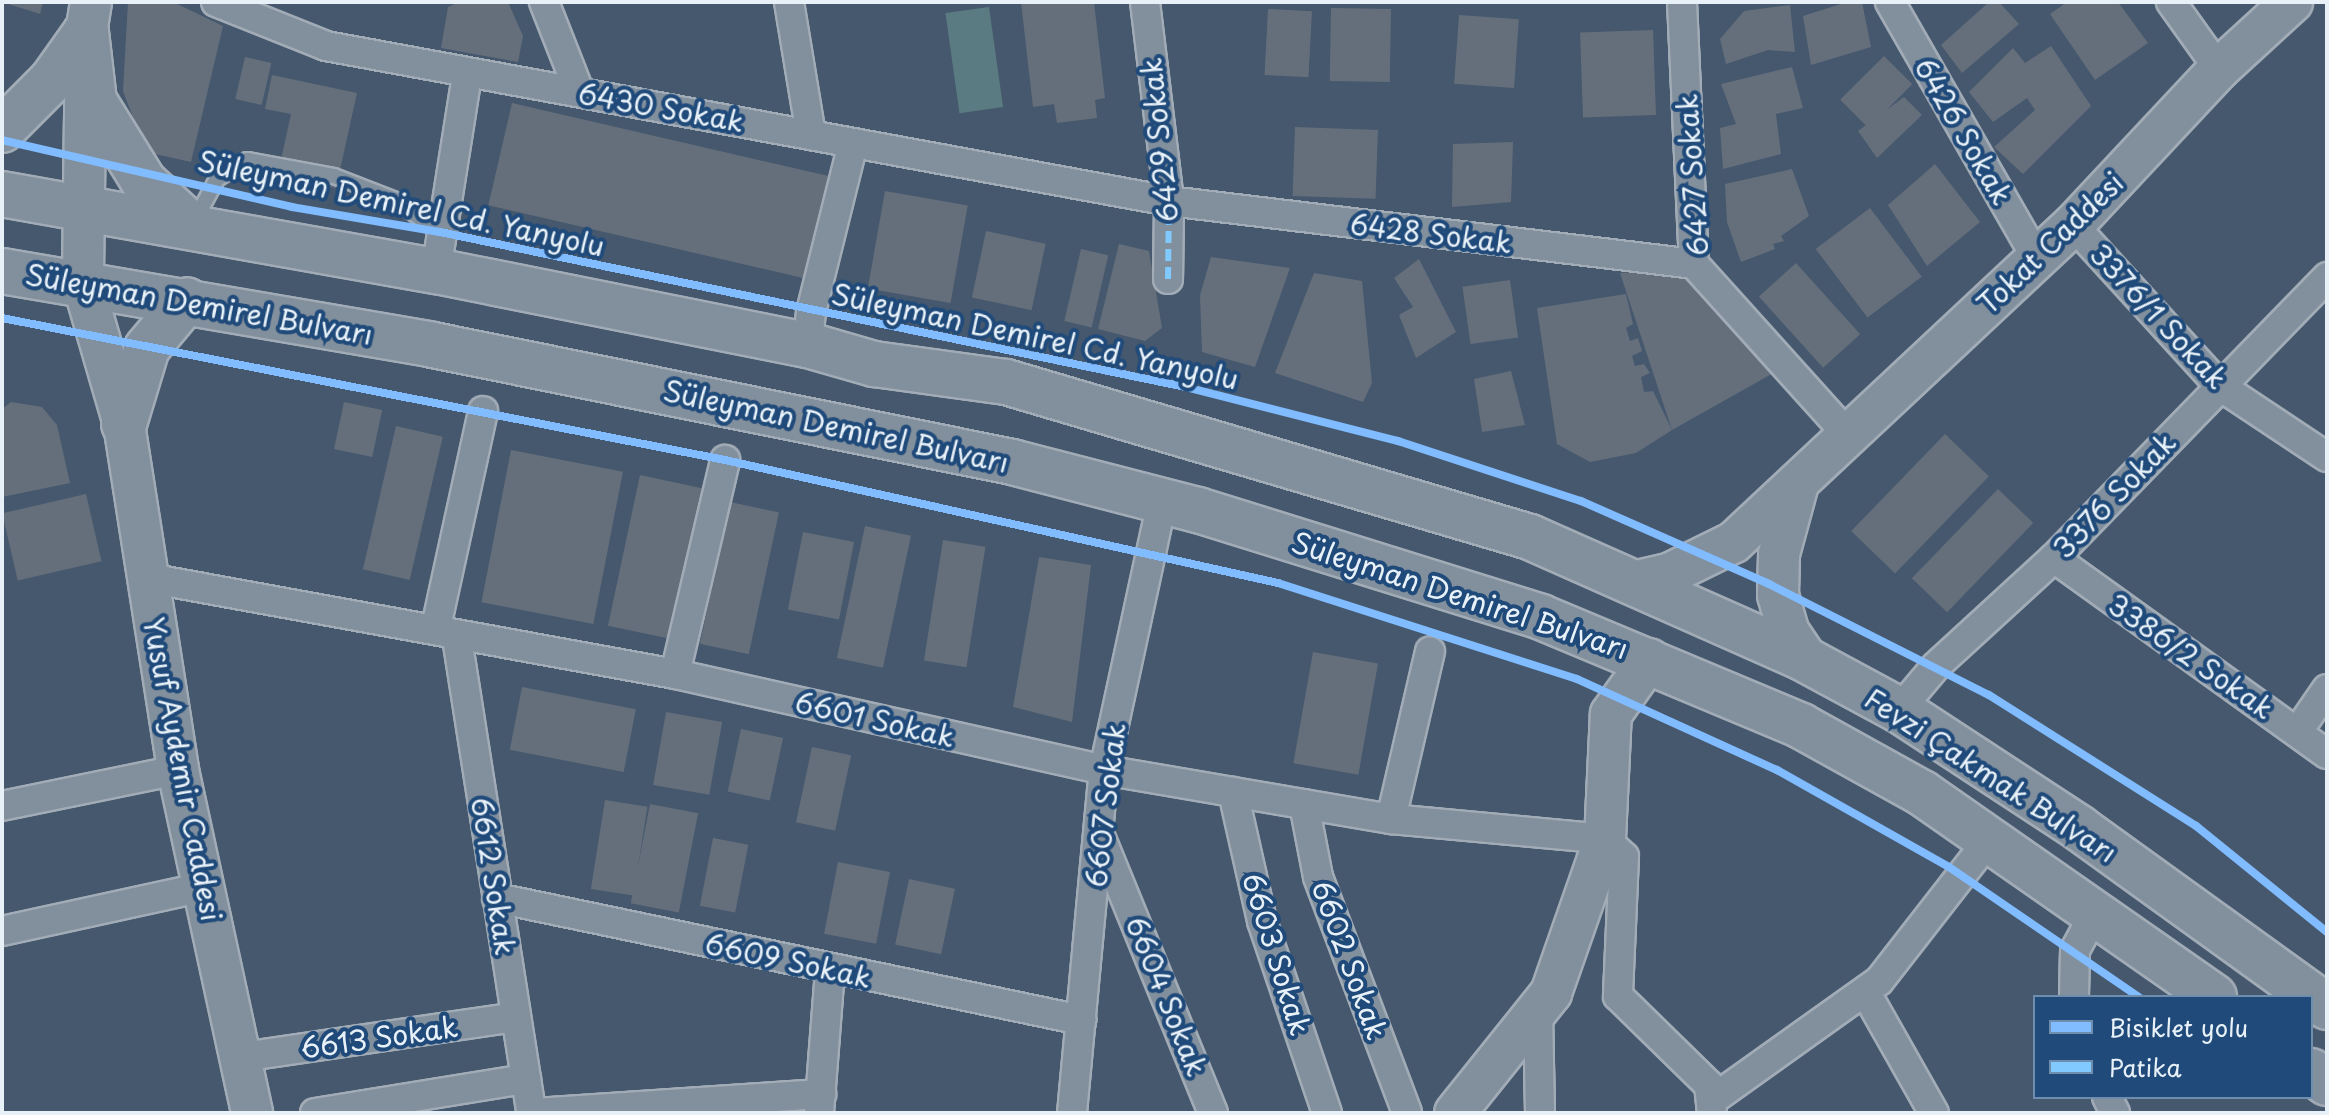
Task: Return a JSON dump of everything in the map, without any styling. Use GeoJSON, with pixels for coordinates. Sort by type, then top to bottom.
{"type":"FeatureCollection","features":[{"type":"Feature","properties":{"kind":"main road"},"geometry":{"type":"LineString","coordinates":[[2,130],[52,80],[88,17]]}},
{"type":"Feature","properties":{"kind":"main road"},"geometry":{"type":"LineString","coordinates":[[88,17],[94,101],[144,182],[192,226]]}},
{"type":"Feature","properties":{"kind":"main road"},"geometry":{"type":"LineString","coordinates":[[2,194],[192,226],[438,252],[874,364],[1006,382],[1530,537],[1633,582]]}},
{"type":"Feature","properties":{"kind":"main road","name":"Süleyman Demirel Bulvarı"},"geometry":{"type":"LineString","coordinates":[[2,271],[187,300],[780,412],[1162,501],[1541,617],[1650,659]]}},
{"type":"Feature","properties":{"kind":"main road"},"geometry":{"type":"LineString","coordinates":[[124,424],[147,348],[187,300]]}},
{"type":"Feature","properties":{"kind":"main road","name":"Fevzi Çakmak Bulvarı"},"geometry":{"type":"LineString","coordinates":[[1633,582],[1809,662],[1899,710],[2079,828],[2310,995]]}},
{"type":"Feature","properties":{"kind":"main road","name":"Fevzi Çakmak Bulvarı"},"geometry":{"type":"LineString","coordinates":[[1650,659],[1801,726],[1991,837],[2211,995]]}},
{"type":"Feature","properties":{"kind":"street","name":"6430 Sokak"},"geometry":{"type":"LineString","coordinates":[[216,2],[326,46],[467,76],[579,91],[1169,201]]}},
{"type":"Feature","properties":{"kind":"street"},"geometry":{"type":"LineString","coordinates":[[544,2],[579,91]]}},
{"type":"Feature","properties":{"kind":"street"},"geometry":{"type":"LineString","coordinates":[[789,2],[811,135]]}},
{"type":"Feature","properties":{"kind":"street","name":"6429 Sokak"},"geometry":{"type":"LineString","coordinates":[[1145,2],[1169,201],[1168,279]]}},
{"type":"Feature","properties":{"kind":"street","name":"6427 Sokak"},"geometry":{"type":"LineString","coordinates":[[1682,2],[1694,264],[1847,434]]}},
{"type":"Feature","properties":{"kind":"street","name":"6426 Sokak"},"geometry":{"type":"LineString","coordinates":[[1890,2],[2037,259]]}},
{"type":"Feature","properties":{"kind":"street"},"geometry":{"type":"LineString","coordinates":[[2171,2],[2219,69]]}},
{"type":"Feature","properties":{"kind":"street","name":"Tokat Caddesi"},"geometry":{"type":"LineString","coordinates":[[1633,582],[1669,574],[1720,551],[2073,225],[2219,69],[2292,2]]}},
{"type":"Feature","properties":{"kind":"street","name":"Yusuf Aydemir Caddesi"},"geometry":{"type":"LineString","coordinates":[[88,17],[83,283],[124,424],[178,770],[252,1113]]}},
{"type":"Feature","properties":{"kind":"street"},"geometry":{"type":"LineString","coordinates":[[438,252],[467,76]]}},
{"type":"Feature","properties":{"kind":"street"},"geometry":{"type":"LineString","coordinates":[[808,345],[853,144]]}},
{"type":"Feature","properties":{"kind":"street","name":"6428 Sokak"},"geometry":{"type":"LineString","coordinates":[[1169,201],[1694,264]]}},
{"type":"Feature","properties":{"kind":"street","name":"3376/1 Sokak"},"geometry":{"type":"LineString","coordinates":[[2073,225],[2220,386],[2327,457]]}},
{"type":"Feature","properties":{"kind":"street","name":"3376 Sokak"},"geometry":{"type":"LineString","coordinates":[[1899,710],[1936,666],[2054,558],[2327,277]]}},
{"type":"Feature","properties":{"kind":"street"},"geometry":{"type":"LineString","coordinates":[[446,633],[483,411]]}},
{"type":"Feature","properties":{"kind":"street"},"geometry":{"type":"LineString","coordinates":[[675,674],[725,460]]}},
{"type":"Feature","properties":{"kind":"street"},"geometry":{"type":"LineString","coordinates":[[1801,477],[1779,554],[1778,595],[1788,631],[1809,662]]}},
{"type":"Feature","properties":{"kind":"street","name":"6607 Sokak"},"geometry":{"type":"LineString","coordinates":[[1072,1113],[1104,770],[1162,501]]}},
{"type":"Feature","properties":{"kind":"street","name":"3386/2 Sokak"},"geometry":{"type":"LineString","coordinates":[[2054,558],[2327,754]]}},
{"type":"Feature","properties":{"kind":"street","name":"6601 Sokak"},"geometry":{"type":"LineString","coordinates":[[148,578],[675,674],[1104,770],[1391,819],[1605,839]]}},
{"type":"Feature","properties":{"kind":"street","name":"6612 Sokak"},"geometry":{"type":"LineString","coordinates":[[446,633],[497,898],[532,1113]]}},
{"type":"Feature","properties":{"kind":"street"},"geometry":{"type":"LineString","coordinates":[[1391,819],[1430,651]]}},
{"type":"Feature","properties":{"kind":"street"},"geometry":{"type":"LineString","coordinates":[[1455,1113],[1551,993],[1605,839],[1611,714],[1650,659]]}},
{"type":"Feature","properties":{"kind":"street"},"geometry":{"type":"LineString","coordinates":[[2298,731],[2327,689]]}},
{"type":"Feature","properties":{"kind":"street"},"geometry":{"type":"LineString","coordinates":[[2,806],[178,770]]}},
{"type":"Feature","properties":{"kind":"street","name":"6603 Sokak"},"geometry":{"type":"LineString","coordinates":[[1233,792],[1262,921],[1327,1113]]}},
{"type":"Feature","properties":{"kind":"street","name":"6602 Sokak"},"geometry":{"type":"LineString","coordinates":[[1304,804],[1318,877],[1407,1113]]}},
{"type":"Feature","properties":{"kind":"street","name":"6604 Sokak"},"geometry":{"type":"LineString","coordinates":[[1100,836],[1213,1113]]}},
{"type":"Feature","properties":{"kind":"street"},"geometry":{"type":"LineString","coordinates":[[1605,839],[1624,857],[1618,996],[1709,1085],[1720,1104],[1866,993],[1991,837]]}},
{"type":"Feature","properties":{"kind":"street"},"geometry":{"type":"LineString","coordinates":[[2,931],[203,887]]}},
{"type":"Feature","properties":{"kind":"street","name":"6609 Sokak"},"geometry":{"type":"LineString","coordinates":[[497,898],[1081,1020]]}},
{"type":"Feature","properties":{"kind":"street"},"geometry":{"type":"LineString","coordinates":[[2074,995],[2075,950],[2096,911]]}},
{"type":"Feature","properties":{"kind":"street"},"geometry":{"type":"LineString","coordinates":[[532,1113],[820,1103],[830,970]]}},
{"type":"Feature","properties":{"kind":"street"},"geometry":{"type":"LineString","coordinates":[[1866,993],[1934,1113]]}},
{"type":"Feature","properties":{"kind":"street"},"geometry":{"type":"LineString","coordinates":[[1538,1009],[1540,1113]]}},
{"type":"Feature","properties":{"kind":"street","name":"6613 Sokak"},"geometry":{"type":"LineString","coordinates":[[242,1057],[516,1017]]}},
{"type":"Feature","properties":{"kind":"street"},"geometry":{"type":"LineString","coordinates":[[315,1113],[526,1079]]}},
{"type":"Feature","properties":{"kind":"lane"},"geometry":{"type":"LineString","coordinates":[[192,226],[217,179],[247,160],[334,176],[393,199],[438,252]]}},
{"type":"Feature","properties":{"kind":"green space"},"geometry":{"type":"Polygon","coordinates":[[[989,7],[1003,107],[959,113],[945,13],[989,7]]]}},
{"type":"Feature","properties":{"kind":"building"},"geometry":{"type":"Polygon","coordinates":[[[2,2],[43,2],[40,14],[2,2]]]}},
{"type":"Feature","properties":{"kind":"building"},"geometry":{"type":"Polygon","coordinates":[[[128,2],[173,2],[223,26],[191,162],[146,152],[123,91],[128,2]]]}},
{"type":"Feature","properties":{"kind":"building"},"geometry":{"type":"Polygon","coordinates":[[[459,2],[508,2],[523,36],[518,62],[441,48],[448,7],[459,2]]]}},
{"type":"Feature","properties":{"kind":"building"},"geometry":{"type":"Polygon","coordinates":[[[1021,2],[1094,2],[1105,98],[1095,100],[1097,118],[1057,123],[1054,104],[1033,107],[1021,2]]]}},
{"type":"Feature","properties":{"kind":"building"},"geometry":{"type":"Polygon","coordinates":[[[1847,2],[1862,2],[1871,47],[1811,65],[1803,16],[1847,2]]]}},
{"type":"Feature","properties":{"kind":"building"},"geometry":{"type":"Polygon","coordinates":[[[1989,2],[1999,2],[2019,24],[1962,73],[1941,45],[1989,2]]]}},
{"type":"Feature","properties":{"kind":"building"},"geometry":{"type":"Polygon","coordinates":[[[2067,2],[2118,2],[2148,43],[2095,80],[2050,14],[2067,2]]]}},
{"type":"Feature","properties":{"kind":"building"},"geometry":{"type":"Polygon","coordinates":[[[1790,5],[1795,52],[1768,50],[1726,64],[1720,39],[1744,11],[1790,5]]]}},
{"type":"Feature","properties":{"kind":"building"},"geometry":{"type":"Polygon","coordinates":[[[1331,8],[1391,9],[1390,82],[1330,81],[1331,8]]]}},
{"type":"Feature","properties":{"kind":"building"},"geometry":{"type":"Polygon","coordinates":[[[1268,9],[1312,11],[1308,77],[1265,75],[1268,9]]]}},
{"type":"Feature","properties":{"kind":"building"},"geometry":{"type":"Polygon","coordinates":[[[1459,15],[1519,19],[1514,88],[1454,84],[1459,15]]]}},
{"type":"Feature","properties":{"kind":"building"},"geometry":{"type":"Polygon","coordinates":[[[1653,30],[1656,115],[1583,117],[1580,33],[1653,30]]]}},
{"type":"Feature","properties":{"kind":"building"},"geometry":{"type":"Polygon","coordinates":[[[2051,46],[2091,106],[2023,174],[1994,147],[2035,110],[2027,98],[1993,122],[1969,92],[2013,48],[2025,63],[2051,46]]]}},
{"type":"Feature","properties":{"kind":"building"},"geometry":{"type":"Polygon","coordinates":[[[1884,56],[1912,84],[1868,128],[1840,100],[1884,56]]]}},
{"type":"Feature","properties":{"kind":"building"},"geometry":{"type":"Polygon","coordinates":[[[245,57],[271,63],[262,105],[235,99],[245,57]]]}},
{"type":"Feature","properties":{"kind":"building"},"geometry":{"type":"Polygon","coordinates":[[[1792,67],[1803,108],[1776,114],[1781,154],[1723,169],[1720,128],[1736,124],[1721,84],[1792,67]]]}},
{"type":"Feature","properties":{"kind":"building"},"geometry":{"type":"Polygon","coordinates":[[[272,75],[357,93],[336,188],[277,178],[291,114],[265,109],[272,75]]]}},
{"type":"Feature","properties":{"kind":"building"},"geometry":{"type":"Polygon","coordinates":[[[1904,97],[1922,115],[1877,158],[1858,131],[1904,97]]]}},
{"type":"Feature","properties":{"kind":"building"},"geometry":{"type":"Polygon","coordinates":[[[512,103],[838,178],[815,281],[488,205],[512,103]]]}},
{"type":"Feature","properties":{"kind":"building"},"geometry":{"type":"Polygon","coordinates":[[[1295,127],[1378,130],[1376,199],[1293,196],[1295,127]]]}},
{"type":"Feature","properties":{"kind":"building"},"geometry":{"type":"Polygon","coordinates":[[[1513,142],[1511,202],[1452,207],[1453,144],[1513,142]]]}},
{"type":"Feature","properties":{"kind":"building"},"geometry":{"type":"Polygon","coordinates":[[[1935,164],[1980,222],[1927,266],[1888,205],[1935,164]]]}},
{"type":"Feature","properties":{"kind":"building"},"geometry":{"type":"Polygon","coordinates":[[[1792,169],[1809,216],[1781,236],[1784,241],[1773,244],[1775,249],[1741,262],[1727,222],[1725,184],[1792,169]]]}},
{"type":"Feature","properties":{"kind":"building"},"geometry":{"type":"Polygon","coordinates":[[[885,191],[968,206],[951,303],[868,288],[885,191]]]}},
{"type":"Feature","properties":{"kind":"building"},"geometry":{"type":"Polygon","coordinates":[[[1870,208],[1922,277],[1867,318],[1816,249],[1870,208]]]}},
{"type":"Feature","properties":{"kind":"building"},"geometry":{"type":"Polygon","coordinates":[[[986,231],[1046,244],[1032,310],[972,298],[986,231]]]}},
{"type":"Feature","properties":{"kind":"building"},"geometry":{"type":"Polygon","coordinates":[[[1119,244],[1149,251],[1162,328],[1145,341],[1098,329],[1119,244]]]}},
{"type":"Feature","properties":{"kind":"building"},"geometry":{"type":"Polygon","coordinates":[[[1081,249],[1108,255],[1092,327],[1064,321],[1081,249]]]}},
{"type":"Feature","properties":{"kind":"building"},"geometry":{"type":"Polygon","coordinates":[[[1211,257],[1290,268],[1255,367],[1202,352],[1200,295],[1211,257]]]}},
{"type":"Feature","properties":{"kind":"building"},"geometry":{"type":"Polygon","coordinates":[[[1419,259],[1456,332],[1416,358],[1399,315],[1413,307],[1394,278],[1419,259]]]}},
{"type":"Feature","properties":{"kind":"building"},"geometry":{"type":"Polygon","coordinates":[[[1796,263],[1860,334],[1823,368],[1759,296],[1796,263]]]}},
{"type":"Feature","properties":{"kind":"building"},"geometry":{"type":"Polygon","coordinates":[[[1696,267],[1786,366],[1672,430],[1620,273],[1696,267]]]}},
{"type":"Feature","properties":{"kind":"building"},"geometry":{"type":"Polygon","coordinates":[[[1314,273],[1362,281],[1372,383],[1363,402],[1275,373],[1314,273]]]}},
{"type":"Feature","properties":{"kind":"building"},"geometry":{"type":"Polygon","coordinates":[[[1510,280],[1518,337],[1471,344],[1462,287],[1510,280]]]}},
{"type":"Feature","properties":{"kind":"building"},"geometry":{"type":"Polygon","coordinates":[[[1626,294],[1633,324],[1626,328],[1630,341],[1638,338],[1642,351],[1632,356],[1635,366],[1644,364],[1650,373],[1641,377],[1644,392],[1653,391],[1672,430],[1636,453],[1590,462],[1557,444],[1537,308],[1626,294]]]}},
{"type":"Feature","properties":{"kind":"building"},"geometry":{"type":"Polygon","coordinates":[[[1511,371],[1525,425],[1482,432],[1474,379],[1511,371]]]}},
{"type":"Feature","properties":{"kind":"building"},"geometry":{"type":"Polygon","coordinates":[[[11,402],[42,407],[57,425],[70,483],[2,497],[2,409],[11,402]]]}},
{"type":"Feature","properties":{"kind":"building"},"geometry":{"type":"Polygon","coordinates":[[[344,402],[382,410],[372,457],[334,449],[344,402]]]}},
{"type":"Feature","properties":{"kind":"building"},"geometry":{"type":"Polygon","coordinates":[[[396,426],[443,437],[410,580],[363,569],[396,426]]]}},
{"type":"Feature","properties":{"kind":"building"},"geometry":{"type":"Polygon","coordinates":[[[1945,434],[1989,476],[1895,573],[1851,531],[1945,434]]]}},
{"type":"Feature","properties":{"kind":"building"},"geometry":{"type":"Polygon","coordinates":[[[511,450],[623,472],[593,624],[481,602],[511,450]]]}},
{"type":"Feature","properties":{"kind":"building"},"geometry":{"type":"Polygon","coordinates":[[[640,475],[707,489],[674,640],[608,626],[640,475]]]}},
{"type":"Feature","properties":{"kind":"building"},"geometry":{"type":"Polygon","coordinates":[[[1998,489],[2033,523],[1947,612],[1912,578],[1998,489]]]}},
{"type":"Feature","properties":{"kind":"building"},"geometry":{"type":"Polygon","coordinates":[[[86,494],[102,561],[18,581],[2,513],[86,494]]]}},
{"type":"Feature","properties":{"kind":"building"},"geometry":{"type":"Polygon","coordinates":[[[730,502],[779,512],[749,654],[700,644],[730,502]]]}},
{"type":"Feature","properties":{"kind":"building"},"geometry":{"type":"Polygon","coordinates":[[[865,526],[911,536],[883,668],[837,658],[865,526]]]}},
{"type":"Feature","properties":{"kind":"building"},"geometry":{"type":"Polygon","coordinates":[[[803,532],[854,542],[839,619],[788,610],[803,532]]]}},
{"type":"Feature","properties":{"kind":"building"},"geometry":{"type":"Polygon","coordinates":[[[943,540],[985,547],[966,667],[924,660],[943,540]]]}},
{"type":"Feature","properties":{"kind":"building"},"geometry":{"type":"Polygon","coordinates":[[[1039,557],[1091,565],[1072,722],[1013,707],[1039,557]]]}},
{"type":"Feature","properties":{"kind":"building"},"geometry":{"type":"Polygon","coordinates":[[[1313,652],[1378,663],[1358,775],[1293,763],[1313,652]]]}},
{"type":"Feature","properties":{"kind":"building"},"geometry":{"type":"Polygon","coordinates":[[[522,687],[636,709],[624,772],[510,750],[522,687]]]}},
{"type":"Feature","properties":{"kind":"building"},"geometry":{"type":"Polygon","coordinates":[[[666,712],[722,722],[709,795],[653,785],[666,712]]]}},
{"type":"Feature","properties":{"kind":"building"},"geometry":{"type":"Polygon","coordinates":[[[741,729],[783,738],[770,801],[728,792],[741,729]]]}},
{"type":"Feature","properties":{"kind":"building"},"geometry":{"type":"Polygon","coordinates":[[[812,747],[851,755],[835,831],[796,822],[812,747]]]}},
{"type":"Feature","properties":{"kind":"building"},"geometry":{"type":"Polygon","coordinates":[[[605,800],[647,807],[633,896],[591,889],[605,800]]]}},
{"type":"Feature","properties":{"kind":"building"},"geometry":{"type":"Polygon","coordinates":[[[650,804],[698,813],[679,912],[631,903],[650,804]]]}},
{"type":"Feature","properties":{"kind":"building"},"geometry":{"type":"Polygon","coordinates":[[[713,838],[748,845],[735,913],[700,906],[713,838]]]}},
{"type":"Feature","properties":{"kind":"building"},"geometry":{"type":"Polygon","coordinates":[[[838,862],[890,872],[876,944],[824,934],[838,862]]]}},
{"type":"Feature","properties":{"kind":"building"},"geometry":{"type":"Polygon","coordinates":[[[909,879],[955,889],[941,954],[895,945],[909,879]]]}},
{"type":"Feature","properties":{"kind":"marked path"},"geometry":{"type":"LineString","coordinates":[[1168,279],[1169,201]]}},
{"type":"Feature","properties":{"kind":"cycle path","name":"Süleyman Demirel Cd. Yanyolu"},"geometry":{"type":"LineString","coordinates":[[2,140],[292,207],[440,232],[1190,388],[1398,441],[1581,501],[1769,584],[1989,695],[2196,826],[2327,932]]}},
{"type":"Feature","properties":{"kind":"cycle path"},"geometry":{"type":"LineString","coordinates":[[2,318],[725,460],[1278,583],[1577,679],[1777,770],[1949,867],[2136,995]]}}]}
